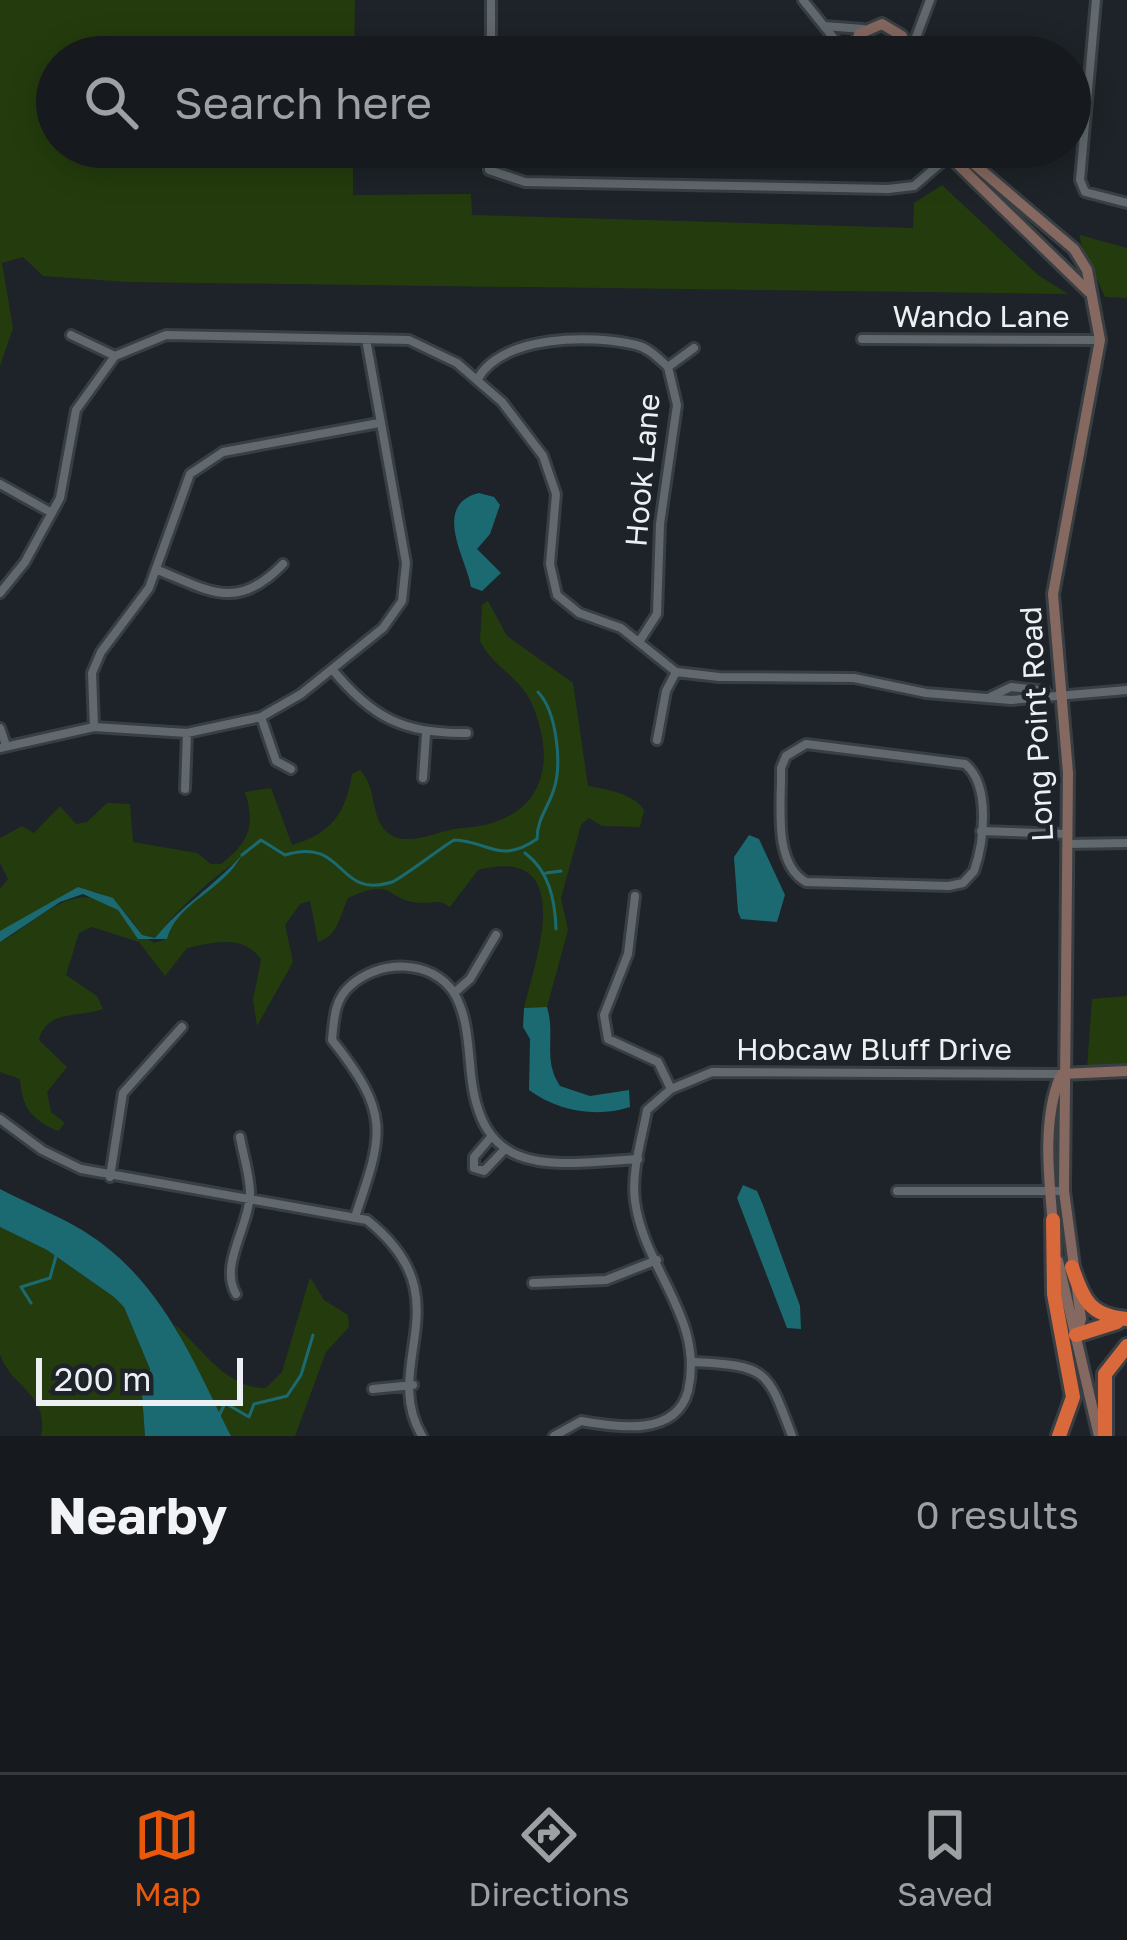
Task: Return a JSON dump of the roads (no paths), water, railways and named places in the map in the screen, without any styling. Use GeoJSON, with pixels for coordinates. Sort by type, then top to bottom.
{"type":"FeatureCollection","features":[{"type":"Feature","properties":{"kind":"highway"},"geometry":{"type":"LineString","coordinates":[[1053,1220],[1054,1294],[1073,1397],[1059,1436]]}},
{"type":"Feature","properties":{"kind":"highway"},"geometry":{"type":"LineString","coordinates":[[1072,1267],[1085,1303],[1100,1316],[1127,1319]]}},
{"type":"Feature","properties":{"kind":"highway"},"geometry":{"type":"LineString","coordinates":[[1076,1335],[1127,1319]]}},
{"type":"Feature","properties":{"kind":"highway"},"geometry":{"type":"LineString","coordinates":[[1102,1436],[1105,1374],[1127,1346]]}},
{"type":"Feature","properties":{"kind":"main road"},"geometry":{"type":"LineString","coordinates":[[860,36],[863,29],[875,25],[893,28],[901,36]]}},
{"type":"Feature","properties":{"kind":"main road","name":"Long Point Road"},"geometry":{"type":"LineString","coordinates":[[966,168],[1073,272],[1096,305],[1100,340],[1054,585],[1058,693],[1068,772],[1062,1074],[1052,1097],[1057,1191],[1081,1319],[1076,1335]]}},
{"type":"Feature","properties":{"kind":"main road"},"geometry":{"type":"LineString","coordinates":[[1062,1074],[1127,1071]]}},
{"type":"Feature","properties":{"kind":"main road","name":"Long Point Road"},"geometry":{"type":"LineString","coordinates":[[1057,1191],[1053,1220],[1069,1324],[1076,1335],[1102,1436]]}},
{"type":"Feature","properties":{"kind":"street"},"geometry":{"type":"LineString","coordinates":[[490,36],[491,0]]}},
{"type":"Feature","properties":{"kind":"street"},"geometry":{"type":"LineString","coordinates":[[802,0],[832,36]]}},
{"type":"Feature","properties":{"kind":"street"},"geometry":{"type":"LineString","coordinates":[[916,36],[930,0]]}},
{"type":"Feature","properties":{"kind":"street"},"geometry":{"type":"LineString","coordinates":[[1091,53],[1096,0]]}},
{"type":"Feature","properties":{"kind":"street"},"geometry":{"type":"LineString","coordinates":[[823,26],[863,29]]}},
{"type":"Feature","properties":{"kind":"street"},"geometry":{"type":"LineString","coordinates":[[489,168],[525,182],[888,190],[914,186],[931,168]]}},
{"type":"Feature","properties":{"kind":"street"},"geometry":{"type":"LineString","coordinates":[[1080,168],[1085,192],[1127,203]]}},
{"type":"Feature","properties":{"kind":"street"},"geometry":{"type":"LineString","coordinates":[[71,335],[115,356]]}},
{"type":"Feature","properties":{"kind":"street"},"geometry":{"type":"LineString","coordinates":[[0,592],[52,513],[67,479],[76,410],[115,356],[166,335],[366,339],[426,346],[477,380],[526,428],[551,474],[556,511],[550,564],[557,595],[570,608],[621,628],[676,672],[854,678],[926,693],[989,697],[1011,687],[1058,693],[1127,690]]}},
{"type":"Feature","properties":{"kind":"street"},"geometry":{"type":"LineString","coordinates":[[0,728],[3,747],[94,727],[187,733],[261,718],[332,669],[395,615],[406,587],[366,339]]}},
{"type":"Feature","properties":{"kind":"street","name":"Wando Lane"},"geometry":{"type":"LineString","coordinates":[[862,339],[1100,340]]}},
{"type":"Feature","properties":{"kind":"street","name":"Hook Lane"},"geometry":{"type":"LineString","coordinates":[[477,380],[504,352],[538,343],[634,344],[668,367],[677,405],[660,524],[657,614],[639,642]]}},
{"type":"Feature","properties":{"kind":"street"},"geometry":{"type":"LineString","coordinates":[[668,367],[694,348]]}},
{"type":"Feature","properties":{"kind":"street"},"geometry":{"type":"LineString","coordinates":[[94,727],[92,673],[158,570],[178,496],[203,461],[223,452],[379,423]]}},
{"type":"Feature","properties":{"kind":"street"},"geometry":{"type":"LineString","coordinates":[[0,484],[52,513]]}},
{"type":"Feature","properties":{"kind":"street"},"geometry":{"type":"LineString","coordinates":[[158,570],[231,595],[264,583],[283,563]]}},
{"type":"Feature","properties":{"kind":"street"},"geometry":{"type":"LineString","coordinates":[[332,669],[380,719],[426,734],[467,733]]}},
{"type":"Feature","properties":{"kind":"street"},"geometry":{"type":"LineString","coordinates":[[657,740],[666,691],[676,672]]}},
{"type":"Feature","properties":{"kind":"street"},"geometry":{"type":"LineString","coordinates":[[261,718],[276,760],[291,769]]}},
{"type":"Feature","properties":{"kind":"street"},"geometry":{"type":"LineString","coordinates":[[184,789],[187,733]]}},
{"type":"Feature","properties":{"kind":"street"},"geometry":{"type":"LineString","coordinates":[[423,778],[426,734]]}},
{"type":"Feature","properties":{"kind":"street"},"geometry":{"type":"LineString","coordinates":[[818,744],[955,760],[979,781],[981,831],[974,872],[963,883],[806,882],[787,867],[782,764],[795,748],[818,744]]}},
{"type":"Feature","properties":{"kind":"street"},"geometry":{"type":"LineString","coordinates":[[981,831],[1127,843]]}},
{"type":"Feature","properties":{"kind":"street"},"geometry":{"type":"LineString","coordinates":[[554,1436],[581,1421],[661,1432],[686,1403],[695,1362],[689,1331],[635,1201],[647,1110],[671,1089],[658,1062],[608,1039],[604,1015],[628,953],[635,896]]}},
{"type":"Feature","properties":{"kind":"street"},"geometry":{"type":"LineString","coordinates":[[454,993],[470,979],[496,935]]}},
{"type":"Feature","properties":{"kind":"street"},"geometry":{"type":"LineString","coordinates":[[356,1214],[378,1152],[380,1128],[368,1094],[332,1040],[335,1009],[350,986],[382,968],[429,970],[454,993],[463,1009],[475,1112],[504,1150],[540,1164],[638,1160]]}},
{"type":"Feature","properties":{"kind":"street"},"geometry":{"type":"LineString","coordinates":[[110,1177],[123,1093],[182,1027]]}},
{"type":"Feature","properties":{"kind":"street","name":"Hobcaw Bluff Drive"},"geometry":{"type":"LineString","coordinates":[[671,1089],[712,1072],[1062,1074]]}},
{"type":"Feature","properties":{"kind":"street"},"geometry":{"type":"LineString","coordinates":[[0,1119],[42,1150],[110,1177],[356,1214],[397,1247],[417,1288],[413,1385],[415,1424],[422,1436]]}},
{"type":"Feature","properties":{"kind":"street"},"geometry":{"type":"LineString","coordinates":[[236,1294],[230,1268],[241,1242],[250,1195],[240,1137]]}},
{"type":"Feature","properties":{"kind":"street"},"geometry":{"type":"LineString","coordinates":[[491,1137],[474,1157],[474,1168],[484,1171],[504,1150]]}},
{"type":"Feature","properties":{"kind":"street"},"geometry":{"type":"LineString","coordinates":[[896,1191],[1057,1191]]}},
{"type":"Feature","properties":{"kind":"street"},"geometry":{"type":"LineString","coordinates":[[533,1283],[606,1280],[657,1260]]}},
{"type":"Feature","properties":{"kind":"street"},"geometry":{"type":"LineString","coordinates":[[695,1362],[752,1365],[764,1372],[792,1436]]}},
{"type":"Feature","properties":{"kind":"street"},"geometry":{"type":"LineString","coordinates":[[373,1389],[413,1385]]}},
{"type":"Feature","properties":{"kind":"water"},"geometry":{"type":"Polygon","coordinates":[[[479,493],[494,497],[500,505],[490,534],[477,549],[501,573],[482,591],[471,587],[454,521],[464,499],[479,493]]]}},
{"type":"Feature","properties":{"kind":"water"},"geometry":{"type":"Polygon","coordinates":[[[749,835],[759,839],[785,895],[777,922],[741,919],[738,912],[734,857],[749,835]]]}},
{"type":"Feature","properties":{"kind":"water"},"geometry":{"type":"Polygon","coordinates":[[[242,855],[224,878],[180,915],[167,939],[138,939],[118,910],[83,894],[60,902],[0,942],[0,931],[78,887],[113,898],[142,935],[155,938],[242,855]]]}},
{"type":"Feature","properties":{"kind":"water"},"geometry":{"type":"Polygon","coordinates":[[[547,1007],[550,1057],[560,1086],[590,1096],[629,1090],[630,1107],[578,1110],[529,1090],[530,1039],[523,1027],[524,1008],[547,1007]]]}},
{"type":"Feature","properties":{"kind":"water"},"geometry":{"type":"Polygon","coordinates":[[[743,1185],[757,1191],[763,1205],[800,1306],[801,1329],[787,1328],[737,1198],[743,1185]]]}},
{"type":"Feature","properties":{"kind":"water"},"geometry":{"type":"Polygon","coordinates":[[[0,1189],[82,1230],[133,1272],[172,1322],[231,1436],[145,1436],[142,1394],[150,1369],[124,1307],[47,1250],[0,1227],[0,1189]]]}},
{"type":"Feature","properties":{"kind":"waterway"},"geometry":{"type":"LineString","coordinates":[[242,855],[261,840],[285,855],[320,854],[360,883],[374,885],[396,880],[454,840],[503,851],[524,847],[537,839],[558,766],[554,725],[538,692]]}},
{"type":"Feature","properties":{"kind":"waterway"},"geometry":{"type":"LineString","coordinates":[[525,853],[549,886],[556,929]]}},
{"type":"Feature","properties":{"kind":"waterway"},"geometry":{"type":"LineString","coordinates":[[546,873],[561,871]]}},
{"type":"Feature","properties":{"kind":"waterway"},"geometry":{"type":"LineString","coordinates":[[31,1303],[21,1287],[50,1278],[56,1256]]}},
{"type":"Feature","properties":{"kind":"waterway"},"geometry":{"type":"LineString","coordinates":[[219,1416],[225,1403],[249,1417],[254,1404],[287,1396],[301,1375],[313,1335]]}}]}
